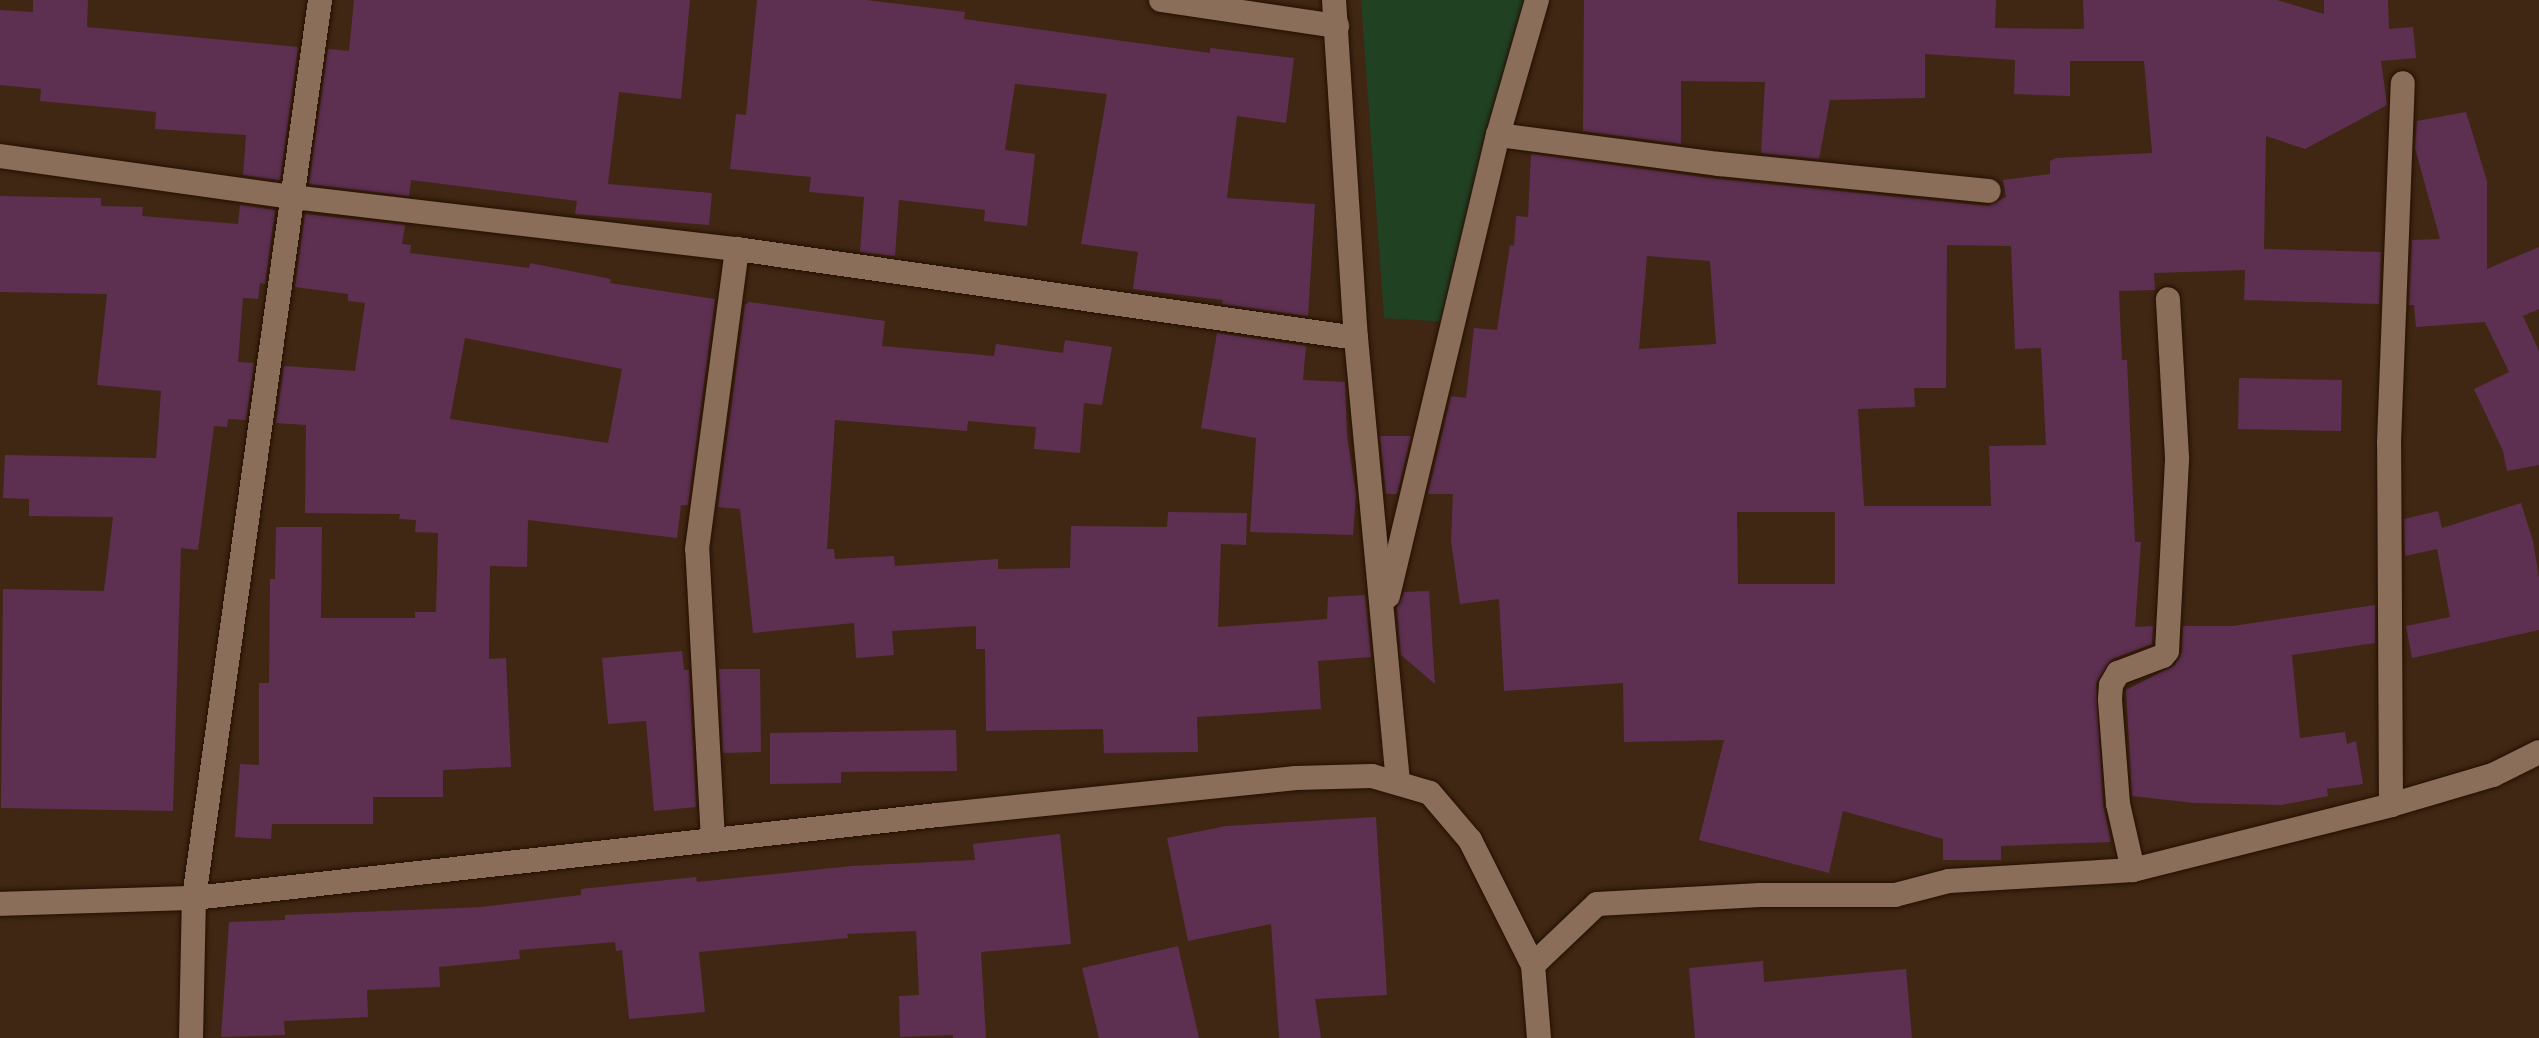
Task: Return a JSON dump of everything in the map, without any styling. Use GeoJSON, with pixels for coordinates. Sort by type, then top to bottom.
{"type":"FeatureCollection","features":[{"type":"Feature","properties":{"kind":"street"},"geometry":{"type":"LineString","coordinates":[[191,1038],[194,898],[320,0]]}},
{"type":"Feature","properties":{"kind":"street"},"geometry":{"type":"LineString","coordinates":[[1161,0],[1337,26]]}},
{"type":"Feature","properties":{"kind":"street"},"geometry":{"type":"LineString","coordinates":[[1334,0],[1356,338],[1398,781]]}},
{"type":"Feature","properties":{"kind":"street"},"geometry":{"type":"LineString","coordinates":[[1384,614],[1498,135],[1537,0]]}},
{"type":"Feature","properties":{"kind":"street"},"geometry":{"type":"LineString","coordinates":[[2391,805],[2389,442],[2403,83]]}},
{"type":"Feature","properties":{"kind":"street"},"geometry":{"type":"LineString","coordinates":[[1498,135],[1719,164],[1989,191]]}},
{"type":"Feature","properties":{"kind":"street"},"geometry":{"type":"LineString","coordinates":[[0,156],[293,197],[737,249],[1356,338]]}},
{"type":"Feature","properties":{"kind":"street"},"geometry":{"type":"LineString","coordinates":[[713,840],[697,549],[737,249]]}},
{"type":"Feature","properties":{"kind":"street"},"geometry":{"type":"LineString","coordinates":[[2133,870],[2118,804],[2110,699],[2111,685],[2118,673],[2163,656],[2167,651],[2177,457],[2168,299]]}},
{"type":"Feature","properties":{"kind":"street"},"geometry":{"type":"LineString","coordinates":[[1533,965],[1597,904],[1760,895],[1895,895],[1949,881],[2133,870],[2391,805],[2493,775],[2539,752]]}},
{"type":"Feature","properties":{"kind":"street"},"geometry":{"type":"LineString","coordinates":[[0,904],[194,898],[1296,778],[1372,776],[1398,781],[1430,793],[1470,840],[1533,965],[1539,1038]]}},
{"type":"Feature","properties":{"kind":"green space"},"geometry":{"type":"Polygon","coordinates":[[[1361,0],[1537,0],[1448,322],[1384,318],[1361,0]]]}},
{"type":"Feature","properties":{"kind":"building"},"geometry":{"type":"Polygon","coordinates":[[[33,0],[88,0],[87,27],[298,47],[280,180],[243,175],[246,135],[155,129],[156,112],[40,101],[41,89],[0,85],[0,10],[33,12],[33,0]]]}},
{"type":"Feature","properties":{"kind":"building"},"geometry":{"type":"Polygon","coordinates":[[[354,0],[690,0],[681,99],[619,92],[608,184],[712,193],[709,225],[575,214],[577,201],[411,180],[409,196],[309,184],[328,49],[349,51],[354,0]]]}},
{"type":"Feature","properties":{"kind":"building"},"geometry":{"type":"Polygon","coordinates":[[[757,0],[866,0],[965,12],[964,19],[1210,53],[1210,48],[1294,58],[1286,123],[1237,116],[1227,198],[1315,204],[1308,316],[1222,304],[1223,300],[1133,289],[1138,252],[1081,244],[1107,94],[1015,84],[1005,150],[1035,154],[1027,226],[984,221],[985,210],[899,200],[895,256],[860,252],[864,197],[809,192],[811,177],[730,169],[736,114],[746,115],[757,0]]]}},
{"type":"Feature","properties":{"kind":"building"},"geometry":{"type":"Polygon","coordinates":[[[1584,0],[1996,0],[1995,28],[2084,29],[2083,0],[2277,0],[2324,14],[2324,0],[2388,0],[2389,29],[2413,27],[2416,58],[2381,61],[2387,105],[2305,149],[2266,136],[2264,249],[2381,252],[2379,304],[2244,300],[2245,270],[2154,273],[2155,290],[2119,291],[2122,360],[2127,360],[2135,542],[2141,542],[2135,627],[2153,626],[2152,644],[2112,659],[2096,683],[2103,805],[2111,842],[2001,846],[2001,860],[1943,860],[1943,839],[1843,811],[1829,873],[1699,840],[1724,740],[1624,742],[1623,683],[1504,691],[1499,599],[1460,604],[1451,541],[1453,494],[1428,494],[1451,396],[1466,398],[1474,328],[1497,330],[1510,245],[1514,246],[1516,216],[1528,217],[1531,154],[1717,179],[1988,206],[2006,197],[2003,180],[2050,174],[2050,161],[2056,158],[2152,153],[2144,61],[2070,61],[2070,96],[2014,94],[2015,60],[1925,54],[1925,98],[1830,100],[1819,159],[1761,153],[1765,82],[1681,81],[1681,144],[1583,131],[1584,0]],[[1947,245],[1946,388],[1914,388],[1915,407],[1858,409],[1864,506],[1991,506],[1989,446],[2046,445],[2041,348],[2015,349],[2011,246],[1947,245]],[[1647,256],[1639,349],[1716,344],[1710,261],[1647,256]],[[1737,512],[1738,584],[1835,584],[1835,512],[1737,512]]]}},
{"type":"Feature","properties":{"kind":"building"},"geometry":{"type":"Polygon","coordinates":[[[2466,112],[2487,181],[2487,269],[2539,247],[2539,309],[2523,316],[2539,351],[2539,465],[2507,471],[2503,451],[2474,389],[2509,372],[2485,322],[2416,327],[2414,305],[2409,305],[2412,240],[2440,239],[2415,148],[2417,121],[2466,112]]]}},
{"type":"Feature","properties":{"kind":"building"},"geometry":{"type":"Polygon","coordinates":[[[0,196],[101,198],[101,206],[143,207],[142,216],[238,224],[240,205],[275,210],[265,284],[260,283],[258,299],[243,298],[238,362],[254,363],[246,420],[228,419],[227,427],[214,426],[198,550],[181,548],[173,811],[1,808],[3,589],[104,591],[113,517],[29,516],[29,499],[3,498],[5,455],[156,458],[161,391],[97,385],[107,294],[0,292],[0,196]]]}},
{"type":"Feature","properties":{"kind":"building"},"geometry":{"type":"Polygon","coordinates":[[[305,214],[405,225],[402,244],[411,245],[410,253],[529,268],[530,263],[611,279],[610,283],[715,299],[688,505],[681,505],[677,538],[528,520],[527,567],[490,566],[489,659],[506,658],[511,767],[443,770],[443,797],[373,797],[373,824],[272,824],[271,839],[235,837],[240,764],[259,765],[259,683],[269,683],[270,579],[275,579],[276,527],[322,527],[321,618],[415,618],[415,612],[436,612],[438,533],[415,532],[416,520],[399,519],[400,514],[305,513],[306,425],[276,423],[284,366],[355,371],[365,303],[348,301],[348,294],[295,287],[305,214]],[[465,338],[450,419],[608,443],[622,369],[465,338]]]}},
{"type":"Feature","properties":{"kind":"building"},"geometry":{"type":"Polygon","coordinates":[[[749,302],[885,321],[882,346],[994,356],[996,344],[1063,353],[1065,340],[1112,347],[1102,405],[1084,403],[1080,453],[1034,449],[1036,427],[968,421],[967,431],[835,420],[827,549],[834,549],[835,559],[894,556],[895,566],[998,559],[998,569],[1070,568],[1071,526],[1167,527],[1168,512],[1247,513],[1246,545],[1221,544],[1218,627],[1327,619],[1328,597],[1365,595],[1371,657],[1318,661],[1321,709],[1197,717],[1198,752],[1104,753],[1103,729],[986,731],[985,649],[976,649],[976,626],[892,631],[894,655],[856,658],[854,623],[753,633],[740,509],[718,507],[745,305],[749,302]]]}},
{"type":"Feature","properties":{"kind":"building"},"geometry":{"type":"Polygon","coordinates":[[[1217,333],[1306,346],[1303,380],[1345,382],[1347,436],[1356,494],[1353,535],[1250,532],[1256,438],[1201,428],[1217,333]]]}},
{"type":"Feature","properties":{"kind":"building"},"geometry":{"type":"Polygon","coordinates":[[[2239,378],[2342,380],[2341,431],[2238,429],[2239,378]]]}},
{"type":"Feature","properties":{"kind":"building"},"geometry":{"type":"Polygon","coordinates":[[[1380,436],[1411,436],[1397,494],[1386,494],[1380,436]]]}},
{"type":"Feature","properties":{"kind":"building"},"geometry":{"type":"Polygon","coordinates":[[[2521,503],[2533,541],[2539,578],[2539,630],[2412,658],[2406,626],[2450,617],[2437,549],[2405,556],[2404,519],[2438,511],[2442,528],[2521,503]]]}},
{"type":"Feature","properties":{"kind":"building"},"geometry":{"type":"Polygon","coordinates":[[[1429,591],[1435,684],[1401,655],[1397,608],[1404,592],[1429,591]]]}},
{"type":"Feature","properties":{"kind":"building"},"geometry":{"type":"Polygon","coordinates":[[[2375,605],[2375,643],[2292,655],[2300,738],[2345,732],[2347,744],[2356,741],[2363,784],[2327,789],[2328,796],[2282,805],[2194,803],[2132,796],[2126,690],[2175,665],[2182,652],[2183,626],[2233,626],[2375,605]]]}},
{"type":"Feature","properties":{"kind":"building"},"geometry":{"type":"Polygon","coordinates":[[[682,651],[684,670],[689,670],[696,807],[654,811],[646,721],[608,724],[602,658],[682,651]]]}},
{"type":"Feature","properties":{"kind":"building"},"geometry":{"type":"Polygon","coordinates":[[[719,669],[760,669],[761,752],[723,753],[719,669]]]}},
{"type":"Feature","properties":{"kind":"building"},"geometry":{"type":"Polygon","coordinates":[[[956,730],[957,771],[841,772],[841,783],[770,784],[770,733],[956,730]]]}},
{"type":"Feature","properties":{"kind":"building"},"geometry":{"type":"Polygon","coordinates":[[[1376,817],[1387,995],[1315,999],[1321,1038],[1279,1038],[1271,924],[1188,941],[1167,838],[1226,826],[1376,817]]]}},
{"type":"Feature","properties":{"kind":"building"},"geometry":{"type":"Polygon","coordinates":[[[1060,834],[1071,944],[981,952],[986,1038],[953,1038],[953,1035],[900,1037],[899,996],[919,995],[916,931],[847,934],[848,938],[699,952],[705,1012],[629,1019],[622,950],[616,951],[615,942],[519,950],[520,959],[439,967],[440,987],[367,990],[368,1017],[284,1021],[285,1035],[221,1037],[229,922],[285,920],[285,915],[482,907],[581,895],[581,889],[696,877],[697,882],[852,866],[975,860],[973,844],[1060,834]]]}},
{"type":"Feature","properties":{"kind":"building"},"geometry":{"type":"Polygon","coordinates":[[[1178,946],[1199,1038],[1099,1038],[1082,968],[1178,946]]]}},
{"type":"Feature","properties":{"kind":"building"},"geometry":{"type":"Polygon","coordinates":[[[1763,961],[1764,982],[1906,969],[1912,1038],[1695,1038],[1689,968],[1763,961]]]}}]}
